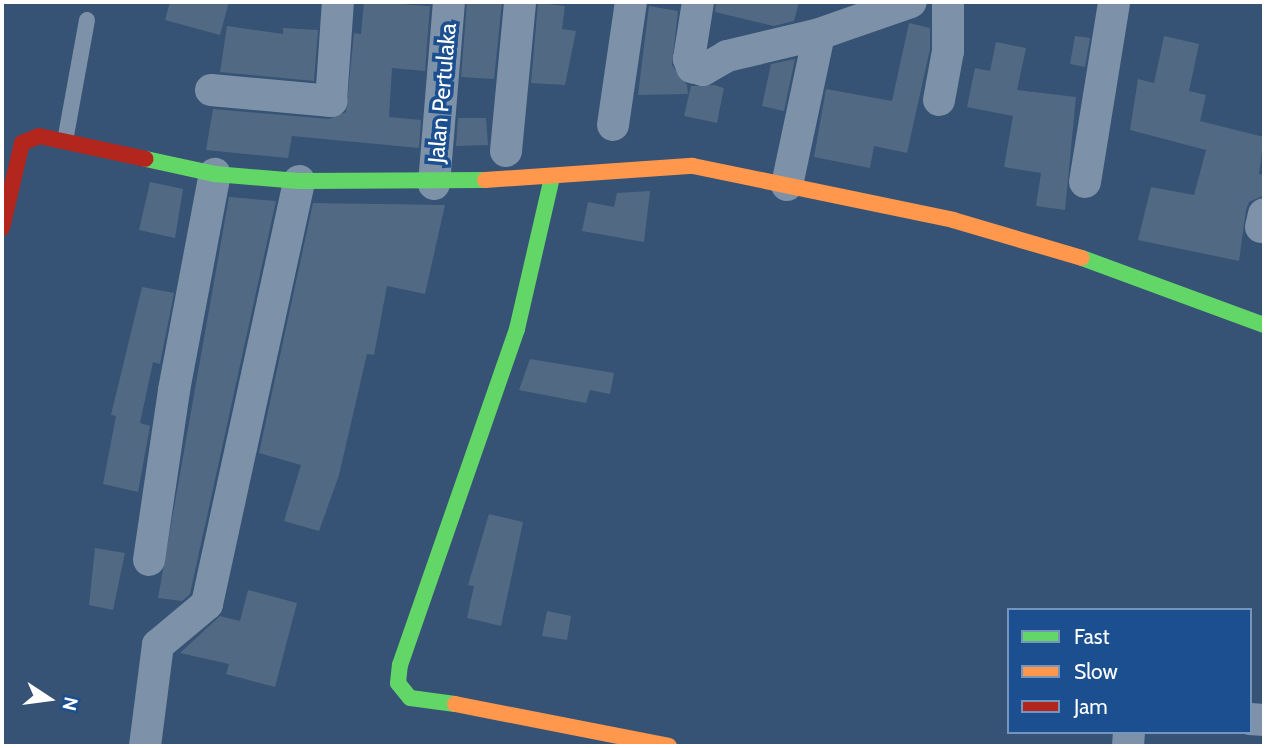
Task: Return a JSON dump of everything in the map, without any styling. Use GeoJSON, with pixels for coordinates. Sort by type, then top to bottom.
{"type":"FeatureCollection","features":[{"type":"Feature","properties":{"kind":"street"},"geometry":{"type":"LineString","coordinates":[[211,90],[331,101],[338,2]]}},
{"type":"Feature","properties":{"kind":"street","name":"Jalan Pertulaka"},"geometry":{"type":"LineString","coordinates":[[434,184],[449,2]]}},
{"type":"Feature","properties":{"kind":"street"},"geometry":{"type":"LineString","coordinates":[[506,151],[520,2]]}},
{"type":"Feature","properties":{"kind":"street"},"geometry":{"type":"LineString","coordinates":[[613,125],[631,2]]}},
{"type":"Feature","properties":{"kind":"street"},"geometry":{"type":"LineString","coordinates":[[698,2],[690,64],[703,70],[727,56],[818,34],[911,2]]}},
{"type":"Feature","properties":{"kind":"street"},"geometry":{"type":"LineString","coordinates":[[939,100],[948,51],[948,2]]}},
{"type":"Feature","properties":{"kind":"street"},"geometry":{"type":"LineString","coordinates":[[1085,182],[1114,2]]}},
{"type":"Feature","properties":{"kind":"street"},"geometry":{"type":"LineString","coordinates":[[787,185],[818,34]]}},
{"type":"Feature","properties":{"kind":"street"},"geometry":{"type":"LineString","coordinates":[[2,228],[22,143],[39,136],[215,174],[299,181],[434,184],[552,177],[640,166],[693,166],[953,220],[1071,254],[1264,325]]}},
{"type":"Feature","properties":{"kind":"street"},"geometry":{"type":"LineString","coordinates":[[149,560],[174,390],[215,174]]}},
{"type":"Feature","properties":{"kind":"street"},"geometry":{"type":"LineString","coordinates":[[552,177],[517,329],[400,665],[398,683],[410,698],[617,740],[669,746]]}},
{"type":"Feature","properties":{"kind":"street"},"geometry":{"type":"LineString","coordinates":[[145,746],[158,645],[207,604],[299,181]]}},
{"type":"Feature","properties":{"kind":"lane"},"geometry":{"type":"LineString","coordinates":[[65,141],[88,20]]}},
{"type":"Feature","properties":{"kind":"building"},"geometry":{"type":"Polygon","coordinates":[[[170,2],[229,2],[220,35],[165,20],[170,2]]]}},
{"type":"Feature","properties":{"kind":"building"},"geometry":{"type":"Polygon","coordinates":[[[364,2],[430,6],[425,71],[392,68],[389,117],[421,120],[419,148],[292,136],[288,158],[206,150],[213,109],[329,119],[346,112],[354,33],[361,34],[364,2]]]}},
{"type":"Feature","properties":{"kind":"building"},"geometry":{"type":"Polygon","coordinates":[[[467,2],[502,2],[494,79],[461,77],[467,2]]]}},
{"type":"Feature","properties":{"kind":"building"},"geometry":{"type":"Polygon","coordinates":[[[716,2],[799,2],[794,21],[774,26],[715,12],[716,2]]]}},
{"type":"Feature","properties":{"kind":"building"},"geometry":{"type":"Polygon","coordinates":[[[538,3],[565,6],[562,29],[576,31],[565,85],[531,83],[538,3]]]}},
{"type":"Feature","properties":{"kind":"building"},"geometry":{"type":"Polygon","coordinates":[[[649,6],[678,11],[672,65],[687,85],[688,94],[638,95],[649,6]]]}},
{"type":"Feature","properties":{"kind":"building"},"geometry":{"type":"Polygon","coordinates":[[[909,23],[930,28],[930,49],[907,153],[874,146],[870,168],[814,157],[826,89],[892,101],[909,23]]]}},
{"type":"Feature","properties":{"kind":"building"},"geometry":{"type":"Polygon","coordinates":[[[227,26],[283,34],[283,28],[318,30],[314,81],[220,72],[227,26]]]}},
{"type":"Feature","properties":{"kind":"building"},"geometry":{"type":"Polygon","coordinates":[[[1075,36],[1090,38],[1085,67],[1070,64],[1075,36]]]}},
{"type":"Feature","properties":{"kind":"building"},"geometry":{"type":"Polygon","coordinates":[[[1164,36],[1199,44],[1189,91],[1206,95],[1200,121],[1264,137],[1259,174],[1264,175],[1264,188],[1262,196],[1249,202],[1246,210],[1239,261],[1138,240],[1151,187],[1194,195],[1206,150],[1130,130],[1138,79],[1154,83],[1164,36]]]}},
{"type":"Feature","properties":{"kind":"building"},"geometry":{"type":"Polygon","coordinates":[[[996,42],[1026,48],[1017,90],[1076,97],[1065,210],[1036,206],[1041,173],[1004,167],[1013,116],[967,107],[975,68],[990,71],[996,42]]]}},
{"type":"Feature","properties":{"kind":"building"},"geometry":{"type":"Polygon","coordinates":[[[795,59],[784,111],[762,106],[771,64],[795,59]]]}},
{"type":"Feature","properties":{"kind":"building"},"geometry":{"type":"Polygon","coordinates":[[[714,85],[724,88],[717,123],[684,116],[691,86],[714,85]]]}},
{"type":"Feature","properties":{"kind":"building"},"geometry":{"type":"Polygon","coordinates":[[[458,118],[486,118],[488,145],[456,146],[458,118]]]}},
{"type":"Feature","properties":{"kind":"building"},"geometry":{"type":"Polygon","coordinates":[[[150,182],[183,189],[175,238],[139,230],[150,182]]]}},
{"type":"Feature","properties":{"kind":"building"},"geometry":{"type":"Polygon","coordinates":[[[650,191],[644,242],[582,231],[588,202],[614,207],[617,193],[650,191]]]}},
{"type":"Feature","properties":{"kind":"building"},"geometry":{"type":"Polygon","coordinates":[[[229,197],[276,201],[190,594],[182,601],[158,598],[229,197]]]}},
{"type":"Feature","properties":{"kind":"building"},"geometry":{"type":"Polygon","coordinates":[[[313,203],[445,205],[425,294],[387,286],[374,355],[367,354],[339,475],[319,531],[284,521],[301,465],[259,453],[313,203]]]}},
{"type":"Feature","properties":{"kind":"building"},"geometry":{"type":"Polygon","coordinates":[[[142,287],[174,293],[160,364],[153,362],[140,423],[150,426],[138,492],[103,484],[116,416],[111,415],[142,287]]]}},
{"type":"Feature","properties":{"kind":"building"},"geometry":{"type":"Polygon","coordinates":[[[530,359],[614,373],[610,394],[590,390],[586,403],[519,390],[530,359]]]}},
{"type":"Feature","properties":{"kind":"building"},"geometry":{"type":"Polygon","coordinates":[[[489,514],[523,522],[501,626],[467,618],[474,586],[468,585],[489,514]]]}},
{"type":"Feature","properties":{"kind":"building"},"geometry":{"type":"Polygon","coordinates":[[[95,548],[125,553],[113,610],[89,605],[95,548]]]}},
{"type":"Feature","properties":{"kind":"building"},"geometry":{"type":"Polygon","coordinates":[[[248,590],[297,603],[275,687],[226,674],[229,664],[180,653],[220,616],[240,621],[248,590]]]}},
{"type":"Feature","properties":{"kind":"building"},"geometry":{"type":"Polygon","coordinates":[[[547,611],[571,616],[567,640],[542,636],[547,611]]]}},
{"type":"Feature","properties":{"kind":"traffic: fast"},"geometry":{"type":"LineString","coordinates":[[146,159],[215,174],[299,181],[485,180]]}},
{"type":"Feature","properties":{"kind":"traffic: fast"},"geometry":{"type":"LineString","coordinates":[[455,704],[410,698],[398,683],[400,665],[517,329],[552,177]]}},
{"type":"Feature","properties":{"kind":"traffic: fast"},"geometry":{"type":"LineString","coordinates":[[1082,258],[1264,325]]}},
{"type":"Feature","properties":{"kind":"traffic: slow"},"geometry":{"type":"LineString","coordinates":[[485,180],[693,166],[953,220],[1082,258]]}},
{"type":"Feature","properties":{"kind":"traffic: slow"},"geometry":{"type":"LineString","coordinates":[[455,704],[669,746]]}},
{"type":"Feature","properties":{"kind":"traffic: jam"},"geometry":{"type":"LineString","coordinates":[[2,228],[22,143],[39,136],[146,159]]}}]}
